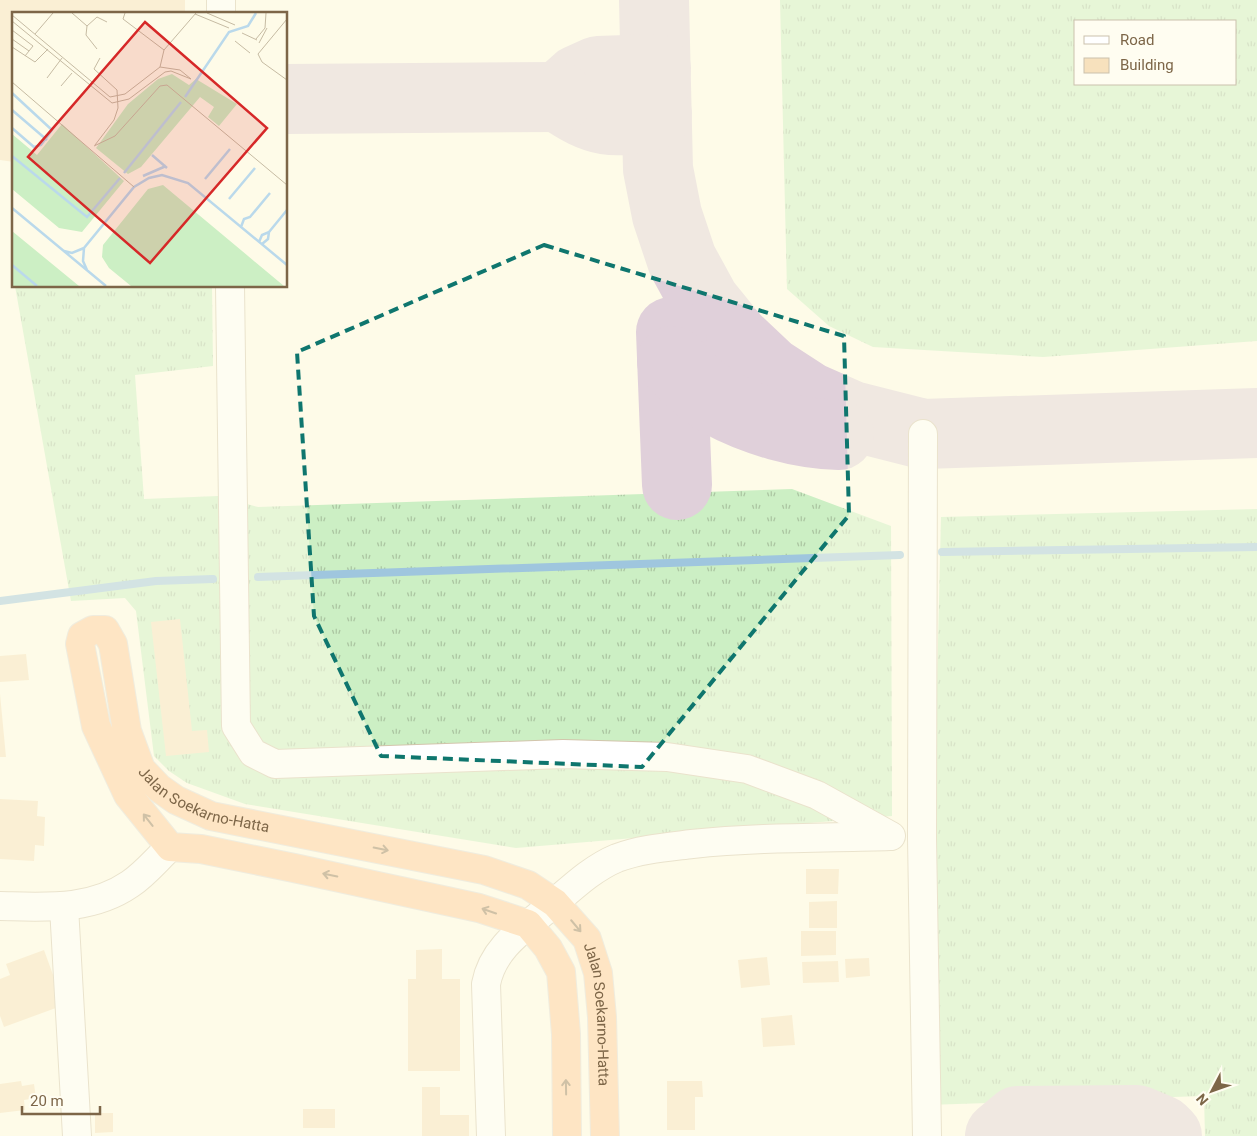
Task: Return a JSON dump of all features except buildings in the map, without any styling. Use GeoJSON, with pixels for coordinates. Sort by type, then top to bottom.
{"type":"FeatureCollection","features":[{"type":"Feature","properties":{"kind":"highway","name":"Jalan Soekarno-Hatta"},"geometry":{"type":"LineString","coordinates":[[170,847],[128,795],[96,726],[80,644],[82,636],[93,630],[105,630],[113,644],[127,731],[141,770],[159,788],[176,800],[211,816],[484,870],[528,885],[555,903],[587,939],[598,973],[602,1017],[605,1136]]}},
{"type":"Feature","properties":{"kind":"highway"},"geometry":{"type":"LineString","coordinates":[[294,868],[296,832]]}},
{"type":"Feature","properties":{"kind":"highway"},"geometry":{"type":"LineString","coordinates":[[170,847],[201,849],[294,868],[479,908],[528,924]]}},
{"type":"Feature","properties":{"kind":"highway","name":"Jalan Soekarno-Hatta"},"geometry":{"type":"LineString","coordinates":[[528,924],[548,948],[560,972],[566,1034],[567,1136]]}},
{"type":"Feature","properties":{"kind":"street"},"geometry":{"type":"LineString","coordinates":[[230,288],[236,726],[253,753],[275,764],[564,754],[667,757],[747,769],[817,795],[892,836]]}},
{"type":"Feature","properties":{"kind":"street"},"geometry":{"type":"LineString","coordinates":[[923,434],[922,838],[927,1136]]}},
{"type":"Feature","properties":{"kind":"street"},"geometry":{"type":"LineString","coordinates":[[491,1136],[487,977],[496,955],[528,924],[590,875],[616,858],[636,852],[734,840],[892,836],[922,838]]}},
{"type":"Feature","properties":{"kind":"street"},"geometry":{"type":"LineString","coordinates":[[0,906],[64,907],[104,899],[132,883],[170,847]]}},
{"type":"Feature","properties":{"kind":"street"},"geometry":{"type":"LineString","coordinates":[[64,907],[77,1136]]}},
{"type":"Feature","properties":{"kind":"highlighted area"},"geometry":{"type":"Polygon","coordinates":[[[544,245],[844,336],[849,515],[642,767],[381,756],[314,616],[297,352],[544,245]]]}},
{"type":"Feature","properties":{"kind":"green space"},"geometry":{"type":"Polygon","coordinates":[[[780,0],[1257,0],[1257,341],[1043,357],[873,347],[829,326],[787,289],[780,0]]]}},
{"type":"Feature","properties":{"kind":"green space"},"geometry":{"type":"Polygon","coordinates":[[[15,288],[212,288],[213,366],[135,375],[144,499],[218,496],[258,507],[792,489],[891,526],[892,816],[516,848],[245,804],[187,783],[169,771],[154,756],[136,611],[125,598],[71,601],[15,288]]]}},
{"type":"Feature","properties":{"kind":"green space"},"geometry":{"type":"Polygon","coordinates":[[[1257,509],[1257,1136],[1205,1136],[1204,1096],[927,1105],[941,517],[1257,509]]]}},
{"type":"Feature","properties":{"kind":"waterway"},"geometry":{"type":"LineString","coordinates":[[942,552],[1257,547]]}},
{"type":"Feature","properties":{"kind":"waterway"},"geometry":{"type":"LineString","coordinates":[[258,577],[900,555]]}},
{"type":"Feature","properties":{"kind":"waterway"},"geometry":{"type":"LineString","coordinates":[[0,601],[156,581],[213,579]]}},
{"type":"Feature","properties":{"kind":"taxiway"},"geometry":{"type":"LineString","coordinates":[[654,0],[658,169],[667,215],[682,260],[705,302],[735,339],[769,371],[809,397],[852,416],[923,434],[1257,423]]}},
{"type":"Feature","properties":{"kind":"taxiway"},"geometry":{"type":"LineString","coordinates":[[656,69],[598,71],[578,80],[559,97],[584,112],[606,119],[628,120],[657,114]]}},
{"type":"Feature","properties":{"kind":"taxiway"},"geometry":{"type":"LineString","coordinates":[[288,99],[559,97]]}},
{"type":"Feature","properties":{"kind":"taxiway"},"geometry":{"type":"LineString","coordinates":[[671,332],[677,485]]}},
{"type":"Feature","properties":{"kind":"taxiway"},"geometry":{"type":"LineString","coordinates":[[672,361],[706,393],[733,409],[762,421],[793,429],[839,435]]}},
{"type":"Feature","properties":{"kind":"taxiway"},"geometry":{"type":"LineString","coordinates":[[1000,1136],[1018,1121],[1137,1120],[1161,1130],[1167,1136]]}}]}
